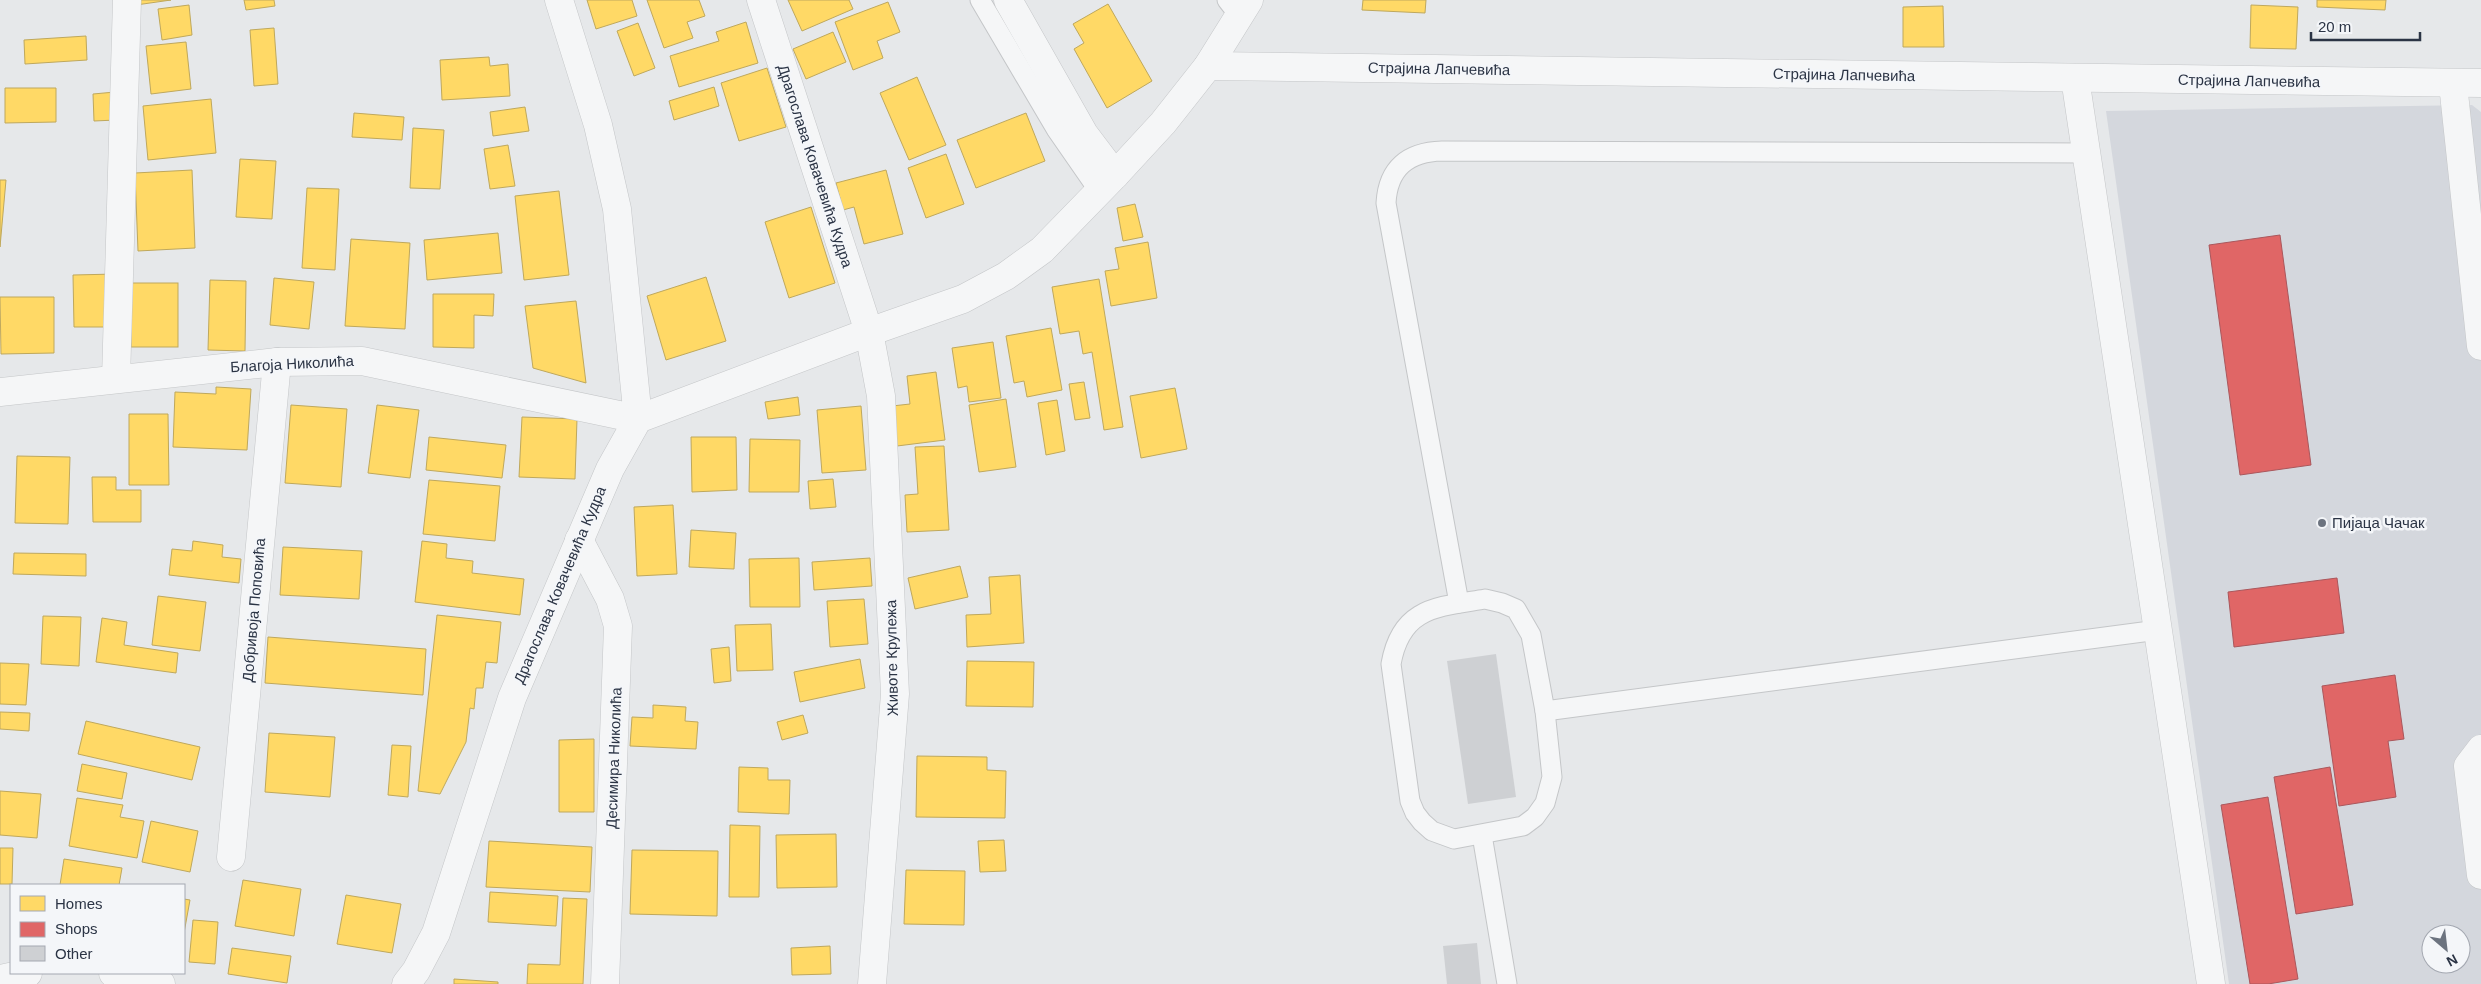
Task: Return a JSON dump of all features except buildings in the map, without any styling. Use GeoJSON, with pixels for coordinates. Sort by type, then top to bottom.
{"type":"FeatureCollection","features":[{"type":"Feature","properties":{"kind":"street"},"geometry":{"type":"LineString","coordinates":[[116,379],[127,0]]}},
{"type":"Feature","properties":{"kind":"street"},"geometry":{"type":"LineString","coordinates":[[559,0],[598,124],[617,209],[638,419],[868,332],[963,299],[1006,276],[1042,250],[1163,122],[1208,66],[1238,5]]}},
{"type":"Feature","properties":{"kind":"street","name":"Драгослава Ковачевића Кудра"},"geometry":{"type":"LineString","coordinates":[[762,0],[868,332]]}},
{"type":"Feature","properties":{"kind":"street"},"geometry":{"type":"LineString","coordinates":[[1008,0],[1084,134],[1107,183]]}},
{"type":"Feature","properties":{"kind":"street","name":"Страјина Лапчевића"},"geometry":{"type":"LineString","coordinates":[[1208,66],[2481,83]]}},
{"type":"Feature","properties":{"kind":"street"},"geometry":{"type":"LineString","coordinates":[[2075,78],[2211,984]]}},
{"type":"Feature","properties":{"kind":"street"},"geometry":{"type":"LineString","coordinates":[[2453,84],[2481,346]]}},
{"type":"Feature","properties":{"kind":"street","name":"Животе Крупежа"},"geometry":{"type":"LineString","coordinates":[[868,332],[881,396],[896,694],[872,984]]}},
{"type":"Feature","properties":{"kind":"street","name":"Благоја Николића"},"geometry":{"type":"LineString","coordinates":[[0,392],[277,362],[362,360],[638,419]]}},
{"type":"Feature","properties":{"kind":"street","name":"Добривоја Поповића"},"geometry":{"type":"LineString","coordinates":[[231,857],[277,362]]}},
{"type":"Feature","properties":{"kind":"street","name":"Драгослава Ковачевића Кудра"},"geometry":{"type":"LineString","coordinates":[[406,984],[416,970],[436,933],[512,698],[610,469],[638,419]]}},
{"type":"Feature","properties":{"kind":"street","name":"Десимира Николића"},"geometry":{"type":"LineString","coordinates":[[579,540],[610,599],[618,626],[605,984]]}},
{"type":"Feature","properties":{"kind":"street"},"geometry":{"type":"LineString","coordinates":[[2481,749],[2468,766],[2481,875]]}},
{"type":"Feature","properties":{"kind":"street"},"geometry":{"type":"LineString","coordinates":[[0,979],[23,974]]}},
{"type":"Feature","properties":{"kind":"street"},"geometry":{"type":"LineString","coordinates":[[116,974],[160,984]]}},
{"type":"Feature","properties":{"kind":"lane"},"geometry":{"type":"LineString","coordinates":[[980,0],[1056,129],[1107,183]]}},
{"type":"Feature","properties":{"kind":"lane"},"geometry":{"type":"LineString","coordinates":[[1458,603],[1386,203],[1387,190],[1399,166],[1412,157],[1426,152],[1442,151],[2086,153]]}},
{"type":"Feature","properties":{"kind":"lane"},"geometry":{"type":"LineString","coordinates":[[1485,600],[1502,603],[1516,609],[1531,635],[1545,711],[1552,777],[1545,804],[1535,817],[1523,826],[1454,839],[1432,831],[1415,812],[1410,801],[1391,664],[1394,646],[1411,623],[1427,610],[1458,603],[1485,600]]}},
{"type":"Feature","properties":{"kind":"lane"},"geometry":{"type":"LineString","coordinates":[[1545,711],[2158,630]]}},
{"type":"Feature","properties":{"kind":"lane"},"geometry":{"type":"LineString","coordinates":[[1482,835],[1507,984]]}},
{"type":"Feature","properties":{"kind":"shaded area","name":"Пијаца Чачак"},"geometry":{"type":"Polygon","coordinates":[[[2472,105],[2481,112],[2481,984],[2229,984],[2106,111],[2472,105]]]}},
{"type":"Feature","properties":{"kind":"place","name":"Пијаца Чачак"},"geometry":{"type":"Point","coordinates":[2322,523]}}]}
